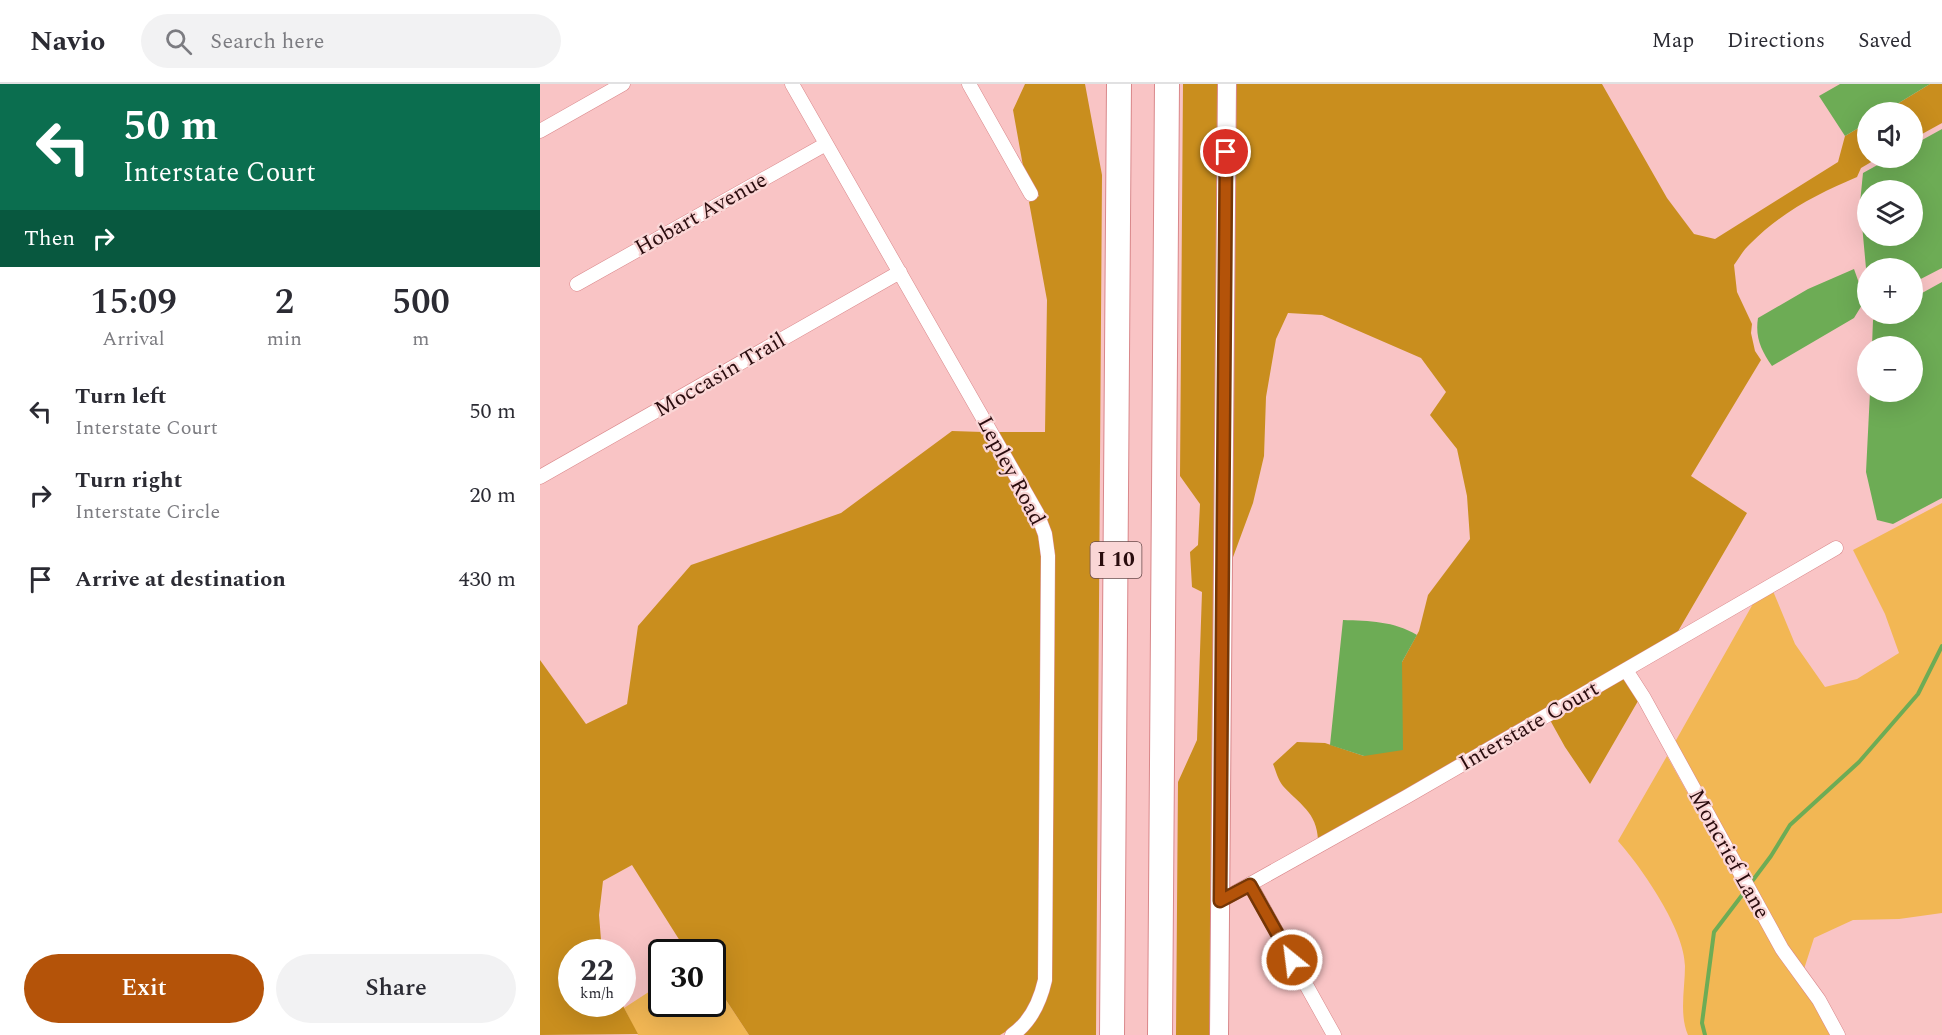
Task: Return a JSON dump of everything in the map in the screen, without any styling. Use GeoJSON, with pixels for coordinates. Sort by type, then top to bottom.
{"type":"FeatureCollection","features":[{"type":"Feature","properties":{"kind":"highway","name":"I 10"},"geometry":{"type":"LineString","coordinates":[[1112,1035],[1119,84]]}},
{"type":"Feature","properties":{"kind":"highway","name":"I 10"},"geometry":{"type":"LineString","coordinates":[[1160,1035],[1167,84]]}},
{"type":"Feature","properties":{"kind":"street"},"geometry":{"type":"LineString","coordinates":[[540,131],[623,84]]}},
{"type":"Feature","properties":{"kind":"street","name":"Lepley Road"},"geometry":{"type":"LineString","coordinates":[[792,84],[1037,513],[1047,545],[1045,980],[1034,1012],[1026,1023],[1012,1035]]}},
{"type":"Feature","properties":{"kind":"street"},"geometry":{"type":"LineString","coordinates":[[969,84],[1031,194]]}},
{"type":"Feature","properties":{"kind":"street"},"geometry":{"type":"LineString","coordinates":[[1219,1035],[1227,84]]}},
{"type":"Feature","properties":{"kind":"street","name":"Hobart Avenue"},"geometry":{"type":"LineString","coordinates":[[577,284],[826,144]]}},
{"type":"Feature","properties":{"kind":"street","name":"Moccasin Trail"},"geometry":{"type":"LineString","coordinates":[[540,477],[900,272]]}},
{"type":"Feature","properties":{"kind":"street","name":"Interstate Court"},"geometry":{"type":"LineString","coordinates":[[1220,901],[1836,548]]}},
{"type":"Feature","properties":{"kind":"street","name":"Moncrief Lane"},"geometry":{"type":"LineString","coordinates":[[1626,670],[1644,698],[1782,949],[1819,1000],[1838,1035]]}},
{"type":"Feature","properties":{"kind":"street"},"geometry":{"type":"LineString","coordinates":[[1250,885],[1334,1035]]}},
{"type":"Feature","properties":{"kind":"shaded area"},"geometry":{"type":"Polygon","coordinates":[[[1025,84],[1085,84],[1102,175],[1096,1035],[1021,1035],[1042,1010],[1051,979],[1055,554],[1051,532],[1043,510],[998,432],[1045,432],[1047,300],[1029,202],[1039,196],[1023,166],[1013,110],[1025,84]]]}},
{"type":"Feature","properties":{"kind":"shaded area"},"geometry":{"type":"Polygon","coordinates":[[[1183,84],[1220,84],[1213,1035],[1176,1035],[1178,782],[1197,740],[1202,592],[1192,587],[1190,552],[1198,545],[1200,504],[1180,476],[1183,84]]]}},
{"type":"Feature","properties":{"kind":"shaded area"},"geometry":{"type":"Polygon","coordinates":[[[1234,84],[1602,84],[1667,198],[1694,234],[1715,239],[1838,162],[1845,136],[1857,129],[1857,168],[1861,168],[1857,177],[1814,197],[1774,222],[1748,245],[1734,265],[1737,292],[1752,324],[1751,333],[1755,351],[1761,360],[1691,476],[1747,513],[1677,633],[1318,840],[1311,815],[1283,786],[1273,764],[1297,742],[1325,743],[1364,756],[1401,702],[1402,662],[1419,631],[1428,595],[1470,539],[1467,496],[1457,449],[1430,415],[1446,392],[1421,358],[1322,315],[1288,313],[1276,339],[1266,397],[1264,456],[1253,503],[1229,568],[1234,84]]]}},
{"type":"Feature","properties":{"kind":"shaded area"},"geometry":{"type":"Polygon","coordinates":[[[1840,84],[1930,84],[1900,102],[1857,102],[1857,129],[1845,136],[1819,96],[1840,84]]]}},
{"type":"Feature","properties":{"kind":"shaded area"},"geometry":{"type":"Polygon","coordinates":[[[1930,84],[1942,84],[1942,123],[1923,133],[1923,102],[1900,102],[1930,84]]]}},
{"type":"Feature","properties":{"kind":"shaded area"},"geometry":{"type":"Polygon","coordinates":[[[1942,129],[1942,268],[1923,278],[1923,258],[1865,258],[1864,246],[1923,246],[1923,180],[1862,180],[1863,173],[1872,168],[1923,168],[1923,139],[1942,129]]]}},
{"type":"Feature","properties":{"kind":"shaded area"},"geometry":{"type":"Polygon","coordinates":[[[1854,269],[1857,277],[1857,313],[1854,318],[1772,366],[1760,343],[1757,331],[1758,318],[1808,289],[1854,269]]]}},
{"type":"Feature","properties":{"kind":"shaded area"},"geometry":{"type":"Polygon","coordinates":[[[1942,282],[1942,498],[1893,524],[1877,520],[1866,472],[1870,402],[1923,402],[1923,336],[1872,336],[1873,324],[1923,324],[1923,292],[1942,282]]]}},
{"type":"Feature","properties":{"kind":"shaded area"},"geometry":{"type":"Polygon","coordinates":[[[952,431],[983,432],[1031,516],[1042,557],[1038,980],[1030,1005],[1015,1025],[1000,1035],[749,1035],[726,1000],[726,939],[679,939],[632,865],[603,881],[599,915],[601,939],[558,939],[558,1017],[629,1017],[638,1034],[540,1035],[540,660],[586,724],[627,704],[638,626],[691,565],[841,513],[952,431]]]}},
{"type":"Feature","properties":{"kind":"shaded area"},"geometry":{"type":"Polygon","coordinates":[[[1942,503],[1942,913],[1899,919],[1853,920],[1814,938],[1804,969],[1788,946],[1675,742],[1754,602],[1773,591],[1795,644],[1825,687],[1857,679],[1899,653],[1885,614],[1853,550],[1942,503]]]}},
{"type":"Feature","properties":{"kind":"shaded area"},"geometry":{"type":"Polygon","coordinates":[[[1343,620],[1390,624],[1417,635],[1402,662],[1403,750],[1364,756],[1330,745],[1343,620]]]}},
{"type":"Feature","properties":{"kind":"shaded area"},"geometry":{"type":"Polygon","coordinates":[[[1624,678],[1638,701],[1590,784],[1550,720],[1624,678]]]}},
{"type":"Feature","properties":{"kind":"shaded area"},"geometry":{"type":"Polygon","coordinates":[[[1667,756],[1776,952],[1813,1003],[1830,1035],[1688,1035],[1683,1010],[1685,966],[1678,935],[1661,900],[1618,841],[1667,756]]]}},
{"type":"Feature","properties":{"kind":"shaded area"},"geometry":{"type":"Polygon","coordinates":[[[648,992],[648,1017],[726,1017],[726,1000],[749,1035],[638,1035],[629,1017],[636,1017],[636,1000],[648,992]]]}},
{"type":"Feature","properties":{"kind":"waterway"},"geometry":{"type":"LineString","coordinates":[[1750,884],[1790,825],[1859,762],[1918,694],[1942,646]]}},
{"type":"Feature","properties":{"kind":"waterway"},"geometry":{"type":"LineString","coordinates":[[1705,1035],[1702,1023],[1714,932],[1746,890]]}},
{"type":"Feature","properties":{"kind":"route"},"geometry":{"type":"LineString","coordinates":[[1226,152],[1220,901],[1250,885],[1292,960]]}}]}
